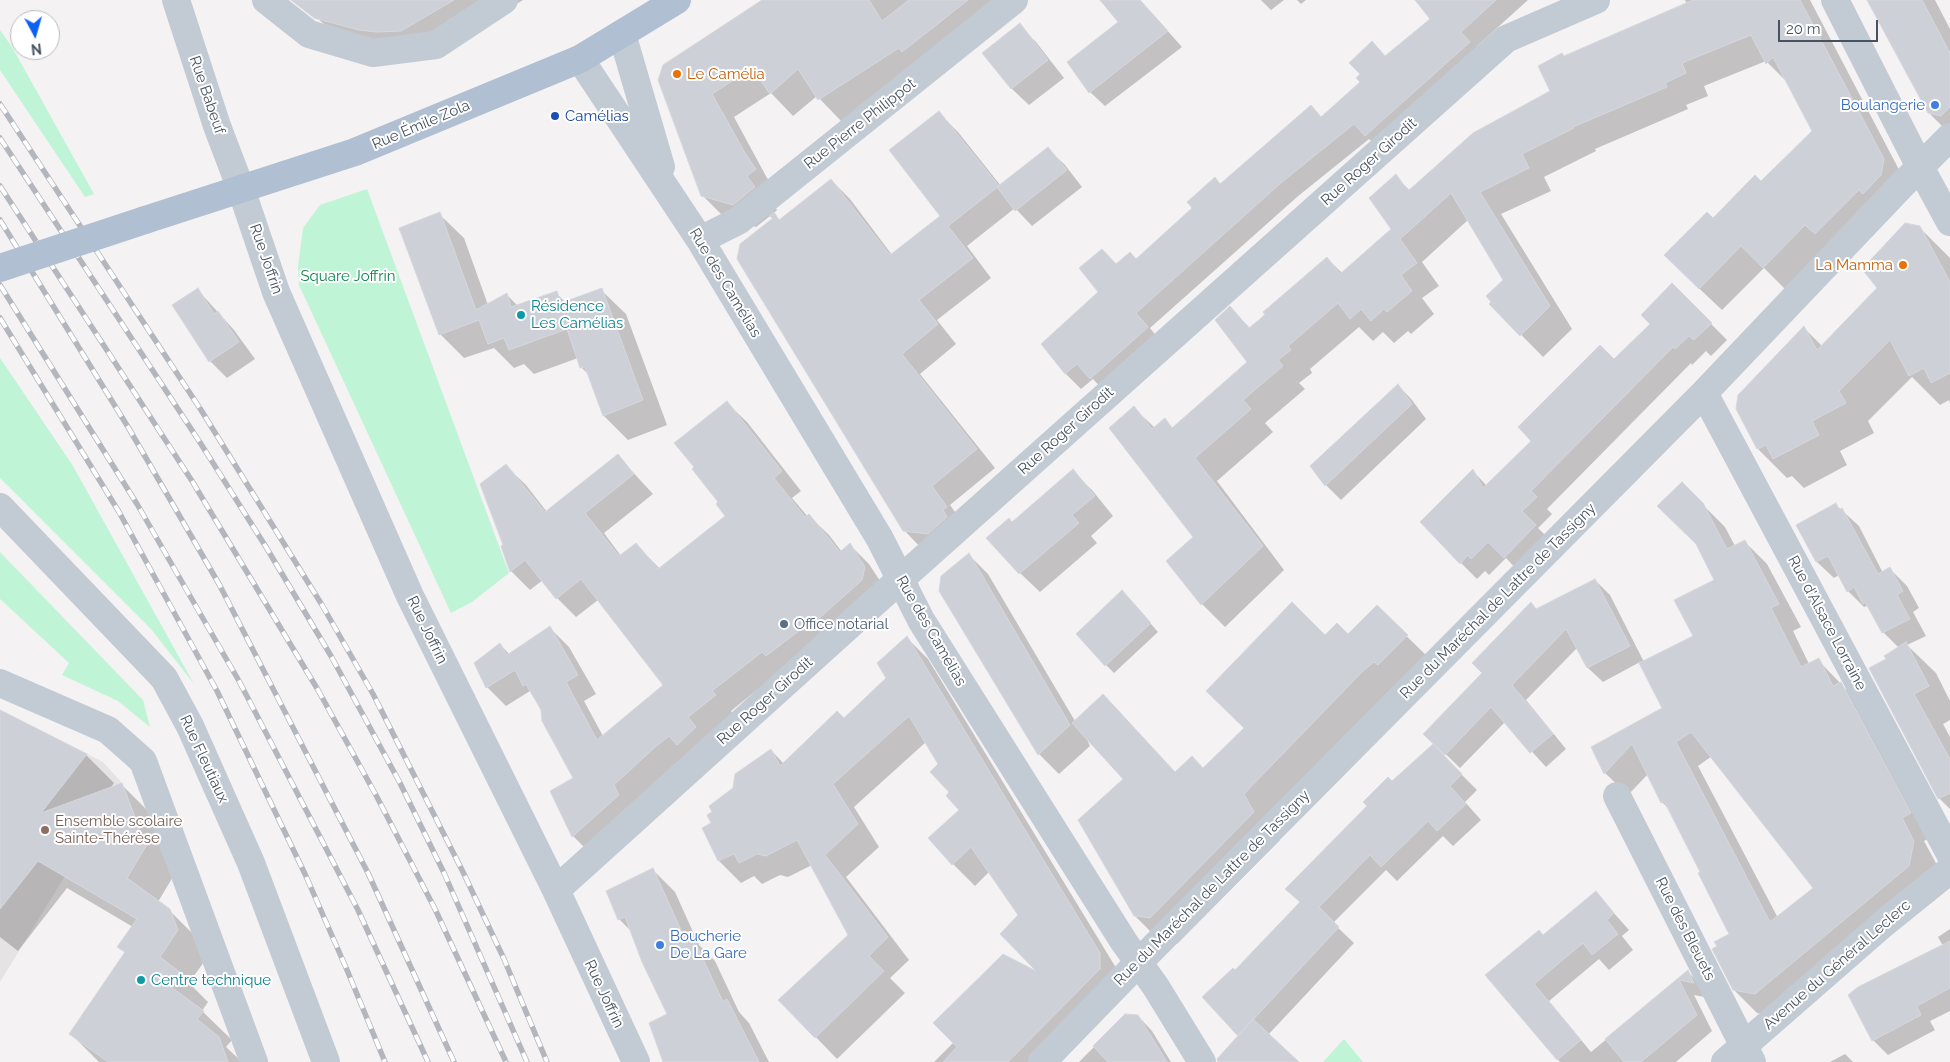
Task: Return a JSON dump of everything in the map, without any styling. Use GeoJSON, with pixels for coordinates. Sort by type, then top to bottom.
{"type":"FeatureCollection","features":[{"type":"Feature","properties":{"kind":"main road","name":"Rue Émile Zola"},"geometry":{"type":"LineString","coordinates":[[0,268],[355,152],[580,59],[677,0]]}},
{"type":"Feature","properties":{"kind":"street","name":"Rue Babeuf"},"geometry":{"type":"LineString","coordinates":[[176,0],[217,126],[241,189]]}},
{"type":"Feature","properties":{"kind":"street"},"geometry":{"type":"LineString","coordinates":[[266,0],[309,34],[373,53],[436,45],[504,0]]}},
{"type":"Feature","properties":{"kind":"street","name":"Rue Pierre Philippot"},"geometry":{"type":"LineString","coordinates":[[700,240],[738,221],[1014,0]]}},
{"type":"Feature","properties":{"kind":"street","name":"Rue Roger Girodit"},"geometry":{"type":"LineString","coordinates":[[556,890],[900,579],[1506,39],[1596,0]]}},
{"type":"Feature","properties":{"kind":"street"},"geometry":{"type":"LineString","coordinates":[[1835,0],[1950,222]]}},
{"type":"Feature","properties":{"kind":"street","name":"Rue des Camélias"},"geometry":{"type":"LineString","coordinates":[[622,34],[670,195]]}},
{"type":"Feature","properties":{"kind":"street","name":"Rue des Camélias"},"geometry":{"type":"LineString","coordinates":[[580,59],[700,240],[880,539],[921,620],[1202,1062]]}},
{"type":"Feature","properties":{"kind":"street","name":"Rue du Maréchal de Lattre de Tassigny"},"geometry":{"type":"LineString","coordinates":[[1042,1062],[1704,393],[1950,137]]}},
{"type":"Feature","properties":{"kind":"street","name":"Rue Joffrin"},"geometry":{"type":"LineString","coordinates":[[241,189],[276,292],[410,596],[556,890],[636,1062]]}},
{"type":"Feature","properties":{"kind":"street","name":"Rue d'Alsace Lorraine"},"geometry":{"type":"LineString","coordinates":[[1704,393],[1950,854]]}},
{"type":"Feature","properties":{"kind":"street","name":"Rue Fleutiaux"},"geometry":{"type":"LineString","coordinates":[[0,507],[164,678],[190,726],[251,863],[326,1062]]}},
{"type":"Feature","properties":{"kind":"street"},"geometry":{"type":"LineString","coordinates":[[0,683],[108,730],[143,761],[254,1062]]}},
{"type":"Feature","properties":{"kind":"street","name":"Rue des Bleuets"},"geometry":{"type":"LineString","coordinates":[[1617,796],[1741,1057]]}},
{"type":"Feature","properties":{"kind":"street","name":"Avenue du Général Leclerc"},"geometry":{"type":"LineString","coordinates":[[1741,1057],[1883,924],[1950,870]]}},
{"type":"Feature","properties":{"kind":"shaded area","name":"Ensemble scolaire Sainte-Thérèse"},"geometry":{"type":"Polygon","coordinates":[[[0,710],[103,762],[122,783],[0,982],[0,710]]]}},
{"type":"Feature","properties":{"kind":"green space"},"geometry":{"type":"Polygon","coordinates":[[[0,30],[10,44],[10,60],[19,60],[94,194],[85,197],[0,70],[0,30]]]}},
{"type":"Feature","properties":{"kind":"green space","name":"Square Joffrin"},"geometry":{"type":"Polygon","coordinates":[[[367,189],[509,573],[472,602],[451,613],[299,285],[298,266],[303,228],[320,205],[367,189]]]}},
{"type":"Feature","properties":{"kind":"green space"},"geometry":{"type":"Polygon","coordinates":[[[0,358],[73,466],[194,684],[151,629],[0,478],[0,358]]]}},
{"type":"Feature","properties":{"kind":"green space"},"geometry":{"type":"Polygon","coordinates":[[[0,552],[143,700],[150,727],[118,701],[62,675],[69,663],[0,599],[0,552]]]}},
{"type":"Feature","properties":{"kind":"green space"},"geometry":{"type":"Polygon","coordinates":[[[1344,1039],[1363,1062],[1323,1062],[1344,1039]]]}},
{"type":"Feature","properties":{"kind":"building"},"geometry":{"type":"Polygon","coordinates":[[[291,0],[454,0],[401,31],[377,32],[359,30],[314,18],[291,0]]]}},
{"type":"Feature","properties":{"kind":"building"},"geometry":{"type":"Polygon","coordinates":[[[762,0],[869,0],[882,21],[909,0],[968,0],[902,52],[899,48],[818,100],[798,69],[770,94],[752,68],[712,94],[756,169],[747,176],[755,187],[733,205],[701,196],[658,80],[663,65],[762,0]]]}},
{"type":"Feature","properties":{"kind":"building"},"geometry":{"type":"Polygon","coordinates":[[[1100,0],[1140,0],[1168,31],[1089,93],[1067,62],[1118,22],[1100,0]]]}},
{"type":"Feature","properties":{"kind":"building"},"geometry":{"type":"Polygon","coordinates":[[[1415,0],[1496,0],[1461,32],[1470,42],[1365,136],[1354,124],[1282,182],[1136,313],[1148,327],[1090,379],[1077,364],[1065,374],[1041,344],[1098,292],[1079,268],[1102,249],[1116,264],[1130,252],[1136,259],[1192,208],[1187,202],[1215,177],[1220,184],[1311,105],[1321,117],[1360,82],[1356,78],[1360,74],[1349,63],[1372,41],[1385,56],[1430,19],[1415,0]]]}},
{"type":"Feature","properties":{"kind":"building"},"geometry":{"type":"Polygon","coordinates":[[[1693,0],[1800,0],[1884,159],[1881,175],[1863,194],[1859,190],[1815,234],[1805,225],[1763,268],[1741,246],[1699,289],[1664,255],[1707,212],[1713,218],[1755,175],[1761,181],[1812,131],[1773,57],[1766,64],[1751,35],[1682,63],[1686,73],[1665,83],[1667,87],[1573,127],[1522,154],[1529,168],[1480,192],[1550,306],[1520,336],[1489,304],[1491,302],[1486,296],[1503,280],[1451,193],[1400,239],[1417,263],[1401,275],[1412,291],[1387,312],[1384,309],[1371,321],[1361,309],[1350,319],[1338,303],[1288,346],[1291,350],[1278,360],[1283,366],[1243,400],[1251,409],[1195,458],[1263,546],[1201,605],[1166,561],[1193,537],[1109,428],[1134,406],[1152,429],[1165,418],[1172,428],[1247,362],[1215,320],[1230,306],[1249,328],[1265,315],[1263,312],[1327,257],[1340,274],[1391,229],[1369,198],[1396,174],[1408,191],[1473,133],[1550,91],[1538,66],[1562,53],[1564,56],[1693,0]]]}},
{"type":"Feature","properties":{"kind":"building"},"geometry":{"type":"Polygon","coordinates":[[[1867,0],[1922,0],[1950,53],[1950,107],[1941,116],[1928,113],[1867,0]]]}},
{"type":"Feature","properties":{"kind":"building"},"geometry":{"type":"Polygon","coordinates":[[[1020,23],[1048,60],[1011,89],[982,53],[1020,23]]]}},
{"type":"Feature","properties":{"kind":"building"},"geometry":{"type":"Polygon","coordinates":[[[939,111],[999,186],[948,226],[973,258],[919,300],[938,324],[902,354],[977,449],[932,486],[947,507],[943,510],[947,517],[928,534],[903,531],[737,259],[740,244],[773,218],[769,216],[774,212],[779,220],[831,179],[890,255],[940,216],[889,150],[939,111]]]}},
{"type":"Feature","properties":{"kind":"building"},"geometry":{"type":"Polygon","coordinates":[[[1048,147],[1067,170],[1015,211],[997,187],[1048,147]]]}},
{"type":"Feature","properties":{"kind":"building","name":"Résidence Les Camélias"},"geometry":{"type":"Polygon","coordinates":[[[440,212],[476,310],[507,293],[511,307],[557,291],[561,303],[602,288],[643,400],[603,416],[585,367],[580,368],[567,329],[509,350],[504,338],[488,344],[479,320],[439,335],[399,228],[440,212]]]}},
{"type":"Feature","properties":{"kind":"building"},"geometry":{"type":"Polygon","coordinates":[[[1905,223],[1920,226],[1950,282],[1950,373],[1931,383],[1924,368],[1909,376],[1890,340],[1839,391],[1846,403],[1812,421],[1819,435],[1773,459],[1766,445],[1757,449],[1736,409],[1738,395],[1804,326],[1817,350],[1877,288],[1862,269],[1905,223]]]}},
{"type":"Feature","properties":{"kind":"building"},"geometry":{"type":"Polygon","coordinates":[[[1672,283],[1712,323],[1694,340],[1689,336],[1675,349],[1673,347],[1531,491],[1537,497],[1522,511],[1536,525],[1504,558],[1488,542],[1471,559],[1468,555],[1460,564],[1420,522],[1473,469],[1483,488],[1531,441],[1518,427],[1600,345],[1614,359],[1650,324],[1641,315],[1672,283]]]}},
{"type":"Feature","properties":{"kind":"building"},"geometry":{"type":"Polygon","coordinates":[[[198,288],[214,314],[218,311],[239,342],[209,362],[172,305],[198,288]]]}},
{"type":"Feature","properties":{"kind":"building"},"geometry":{"type":"Polygon","coordinates":[[[1398,384],[1412,404],[1325,486],[1310,466],[1398,384]]]}},
{"type":"Feature","properties":{"kind":"building"},"geometry":{"type":"Polygon","coordinates":[[[727,401],[782,471],[774,478],[805,517],[809,514],[840,552],[850,543],[865,567],[862,580],[806,630],[804,627],[766,656],[762,652],[712,691],[716,695],[688,717],[696,727],[677,745],[669,736],[654,748],[614,785],[619,795],[572,837],[550,791],[573,778],[542,721],[541,710],[526,684],[523,686],[515,670],[486,688],[474,663],[500,643],[507,655],[550,626],[578,675],[566,682],[597,740],[663,685],[581,579],[556,599],[525,560],[510,572],[501,546],[503,545],[480,484],[506,464],[545,512],[618,454],[634,474],[585,513],[619,556],[636,543],[658,569],[725,516],[716,504],[718,502],[692,469],[694,467],[674,443],[727,401]]]}},
{"type":"Feature","properties":{"kind":"building"},"geometry":{"type":"Polygon","coordinates":[[[1073,469],[1095,496],[1072,515],[1079,523],[1019,574],[986,538],[1009,518],[1012,522],[1073,469]]]}},
{"type":"Feature","properties":{"kind":"building"},"geometry":{"type":"Polygon","coordinates":[[[1682,482],[1703,503],[1727,549],[1745,540],[1779,604],[1771,608],[1801,667],[1819,658],[1833,686],[1841,682],[1911,813],[1902,818],[1914,841],[1909,866],[1755,994],[1733,990],[1712,949],[1717,946],[1714,942],[1729,934],[1664,801],[1661,803],[1632,744],[1604,774],[1591,747],[1662,708],[1639,663],[1693,636],[1674,600],[1714,580],[1696,544],[1657,506],[1682,482]],[[1691,732],[1676,742],[1770,922],[1813,888],[1691,732]]]}},
{"type":"Feature","properties":{"kind":"building"},"geometry":{"type":"Polygon","coordinates":[[[1836,503],[1839,510],[1842,508],[1878,574],[1890,567],[1903,591],[1897,595],[1910,619],[1882,633],[1865,602],[1863,604],[1854,587],[1847,592],[1828,556],[1816,562],[1796,525],[1836,503]]]}},
{"type":"Feature","properties":{"kind":"building"},"geometry":{"type":"Polygon","coordinates":[[[969,553],[1070,725],[1038,755],[939,591],[941,576],[969,553]]]}},
{"type":"Feature","properties":{"kind":"building"},"geometry":{"type":"Polygon","coordinates":[[[1595,579],[1630,646],[1587,668],[1566,629],[1512,685],[1553,734],[1530,753],[1491,707],[1445,755],[1423,734],[1482,673],[1472,663],[1531,602],[1536,609],[1595,579]]]}},
{"type":"Feature","properties":{"kind":"building"},"geometry":{"type":"Polygon","coordinates":[[[1122,590],[1151,623],[1105,666],[1076,634],[1122,590]]]}},
{"type":"Feature","properties":{"kind":"building"},"geometry":{"type":"Polygon","coordinates":[[[1292,602],[1325,635],[1337,623],[1348,634],[1377,605],[1408,635],[1378,665],[1374,662],[1363,671],[1244,794],[1254,812],[1150,918],[1134,916],[1078,820],[1123,779],[1072,723],[1103,694],[1175,772],[1192,756],[1203,768],[1244,728],[1206,691],[1292,602]]]}},
{"type":"Feature","properties":{"kind":"building"},"geometry":{"type":"Polygon","coordinates":[[[907,636],[1100,953],[1100,969],[1008,1062],[943,1062],[957,1047],[933,1023],[1003,954],[1036,971],[1000,934],[1018,915],[971,847],[952,865],[928,838],[959,810],[946,796],[949,792],[930,772],[938,764],[909,716],[833,784],[858,824],[825,855],[888,937],[869,956],[884,971],[815,1038],[778,1000],[848,935],[797,840],[766,856],[757,854],[739,863],[734,854],[718,861],[702,828],[711,823],[707,815],[712,812],[709,806],[733,788],[735,774],[771,749],[780,766],[837,711],[844,718],[886,678],[877,663],[907,636]]]}},
{"type":"Feature","properties":{"kind":"building"},"geometry":{"type":"Polygon","coordinates":[[[1906,642],[1929,686],[1914,694],[1950,759],[1950,793],[1938,799],[1869,668],[1886,659],[1884,656],[1906,642]]]}},
{"type":"Feature","properties":{"kind":"building"},"geometry":{"type":"Polygon","coordinates":[[[0,710],[87,754],[41,813],[122,783],[146,846],[127,878],[170,909],[178,930],[160,957],[181,973],[171,987],[204,1011],[197,1019],[219,1037],[228,1062],[108,1062],[69,1034],[125,952],[117,947],[137,919],[38,861],[0,909],[0,710]]]}},
{"type":"Feature","properties":{"kind":"building"},"geometry":{"type":"Polygon","coordinates":[[[1433,744],[1462,774],[1450,786],[1466,804],[1437,831],[1428,821],[1381,867],[1370,855],[1319,907],[1339,927],[1238,1036],[1202,997],[1233,968],[1235,970],[1300,902],[1285,889],[1367,806],[1363,802],[1388,777],[1392,781],[1433,744]]]}},
{"type":"Feature","properties":{"kind":"building"},"geometry":{"type":"Polygon","coordinates":[[[653,868],[686,941],[693,937],[723,1002],[727,999],[759,1062],[663,1062],[649,1023],[667,1014],[642,962],[625,917],[618,920],[606,891],[653,868]]]}},
{"type":"Feature","properties":{"kind":"building"},"geometry":{"type":"Polygon","coordinates":[[[1596,891],[1614,913],[1607,920],[1618,934],[1592,955],[1583,943],[1534,984],[1581,1040],[1557,1060],[1485,975],[1539,930],[1543,935],[1596,891]]]}},
{"type":"Feature","properties":{"kind":"building"},"geometry":{"type":"Polygon","coordinates":[[[1950,941],[1950,988],[1917,1006],[1921,1015],[1872,1041],[1848,995],[1858,987],[1950,941]]]}},
{"type":"Feature","properties":{"kind":"building"},"geometry":{"type":"Polygon","coordinates":[[[1688,970],[1694,983],[1679,980],[1697,1015],[1641,1062],[1624,1062],[1605,1039],[1688,970]]]}},
{"type":"Feature","properties":{"kind":"building"},"geometry":{"type":"Polygon","coordinates":[[[1125,1014],[1138,1015],[1167,1062],[1108,1062],[1093,1046],[1125,1014]]]}},
{"type":"Feature","properties":{"kind":"building"},"geometry":{"type":"Polygon","coordinates":[[[1253,1019],[1299,1062],[1218,1062],[1217,1059],[1253,1019]]]}},
{"type":"Feature","properties":{"kind":"railway"},"geometry":{"type":"LineString","coordinates":[[0,104],[201,410],[322,605],[373,694],[463,872],[504,959],[547,1062]]}},
{"type":"Feature","properties":{"kind":"railway"},"geometry":{"type":"LineString","coordinates":[[0,138],[201,444],[266,547],[331,656],[400,783],[444,873],[527,1062]]}},
{"type":"Feature","properties":{"kind":"railway"},"geometry":{"type":"LineString","coordinates":[[0,186],[192,481],[318,690],[377,797],[435,909],[506,1062]]}},
{"type":"Feature","properties":{"kind":"railway"},"geometry":{"type":"LineString","coordinates":[[0,220],[128,427],[219,584],[368,873],[454,1062]]}},
{"type":"Feature","properties":{"kind":"railway"},"geometry":{"type":"LineString","coordinates":[[0,285],[137,504],[239,681],[358,910],[428,1062]]}},
{"type":"Feature","properties":{"kind":"railway"},"geometry":{"type":"LineString","coordinates":[[0,318],[119,512],[217,691],[305,874],[385,1062]]}},
{"type":"Feature","properties":{"kind":"place","name":"Le Camélia"},"geometry":{"type":"Point","coordinates":[677,74]}},
{"type":"Feature","properties":{"kind":"place","name":"Boulangerie"},"geometry":{"type":"Point","coordinates":[1935,105]}},
{"type":"Feature","properties":{"kind":"place","name":"Camélias"},"geometry":{"type":"Point","coordinates":[555,116]}},
{"type":"Feature","properties":{"kind":"place","name":"La Mamma"},"geometry":{"type":"Point","coordinates":[1903,265]}},
{"type":"Feature","properties":{"kind":"place","name":"Résidence Les Camélias"},"geometry":{"type":"Point","coordinates":[521,315]}},
{"type":"Feature","properties":{"kind":"place","name":"Office notarial"},"geometry":{"type":"Point","coordinates":[784,624]}},
{"type":"Feature","properties":{"kind":"place","name":"Ensemble scolaire Sainte-Thérèse"},"geometry":{"type":"Point","coordinates":[45,830]}},
{"type":"Feature","properties":{"kind":"place","name":"Boucherie De La Gare"},"geometry":{"type":"Point","coordinates":[660,945]}},
{"type":"Feature","properties":{"kind":"place","name":"Centre technique"},"geometry":{"type":"Point","coordinates":[141,980]}}]}
